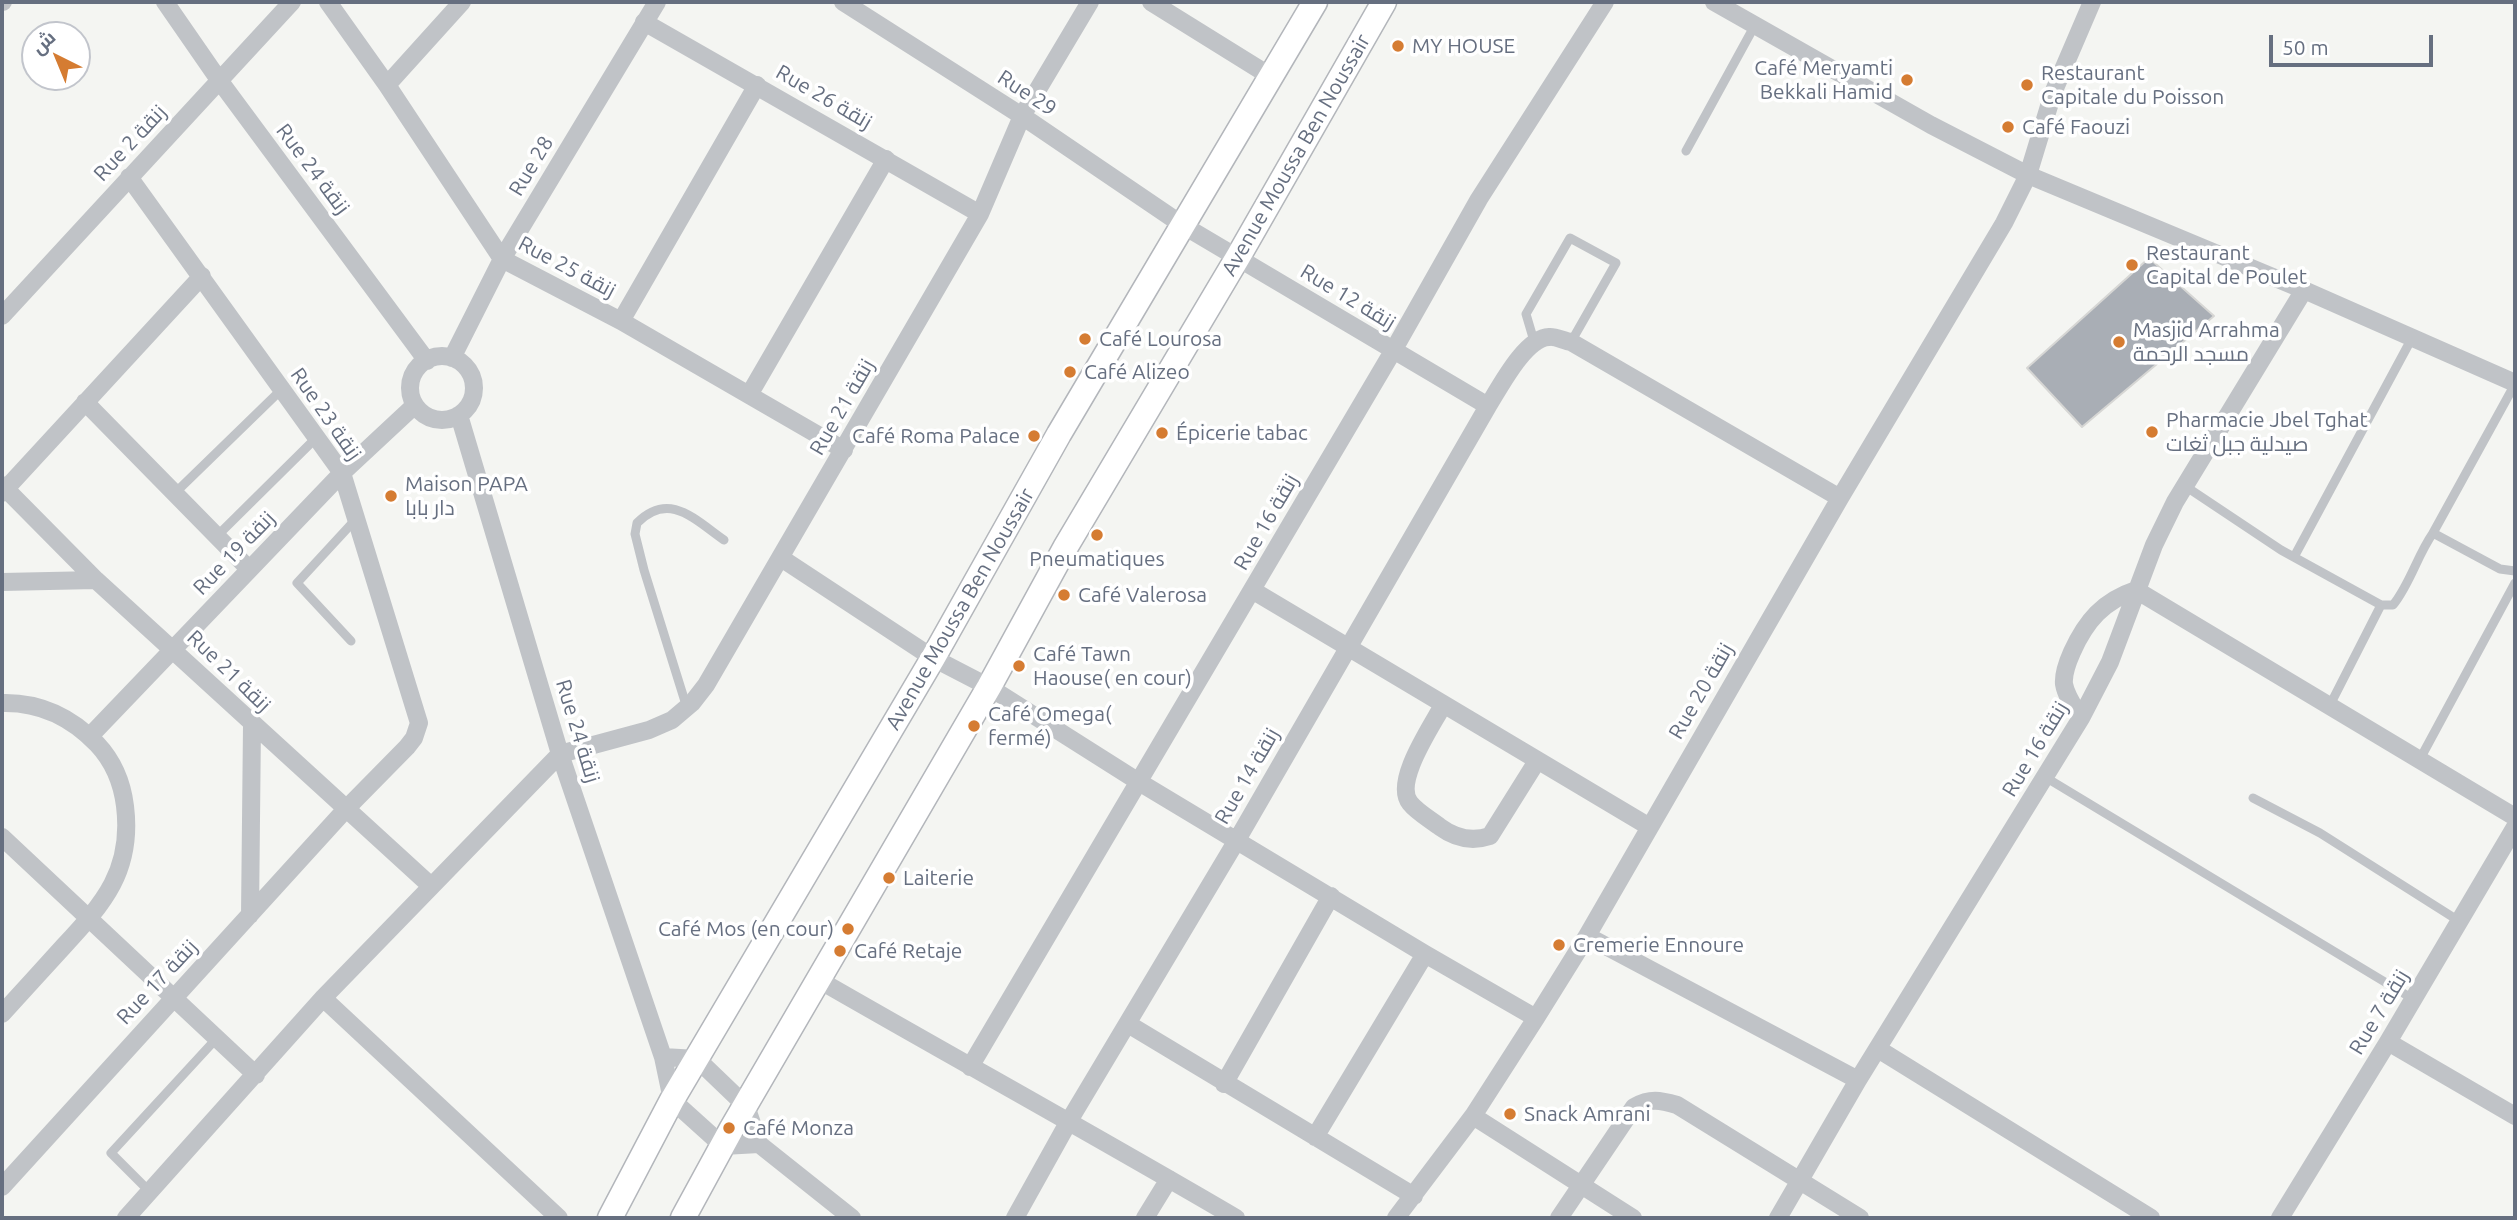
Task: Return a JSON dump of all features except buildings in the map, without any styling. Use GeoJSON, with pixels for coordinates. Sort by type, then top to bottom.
{"type":"FeatureCollection","features":[{"type":"Feature","properties":{"kind":"street","name":"Rue 24 زنقة"},"geometry":{"type":"LineString","coordinates":[[165,2],[219,80],[427,361]]}},
{"type":"Feature","properties":{"kind":"street","name":"Rue 2 زنقة"},"geometry":{"type":"LineString","coordinates":[[2,316],[292,2]]}},
{"type":"Feature","properties":{"kind":"street","name":"Rue 25 زنقة"},"geometry":{"type":"LineString","coordinates":[[328,2],[387,85],[502,260],[621,321],[844,450]]}},
{"type":"Feature","properties":{"kind":"street"},"geometry":{"type":"LineString","coordinates":[[387,85],[461,2]]}},
{"type":"Feature","properties":{"kind":"street","name":"Rue 28"},"geometry":{"type":"LineString","coordinates":[[452,358],[502,260],[657,2]]}},
{"type":"Feature","properties":{"kind":"street","name":"Rue 29"},"geometry":{"type":"LineString","coordinates":[[843,2],[1022,116],[1184,226]]}},
{"type":"Feature","properties":{"kind":"street","name":"Rue 21 زنقة"},"geometry":{"type":"LineString","coordinates":[[560,754],[649,730],[672,720],[687,708],[706,685],[980,214],[1022,116],[1090,2]]}},
{"type":"Feature","properties":{"kind":"street"},"geometry":{"type":"LineString","coordinates":[[1151,2],[1270,76]]}},
{"type":"Feature","properties":{"kind":"street","name":"Avenue Moussa Ben Noussair"},"geometry":{"type":"LineString","coordinates":[[610,1218],[672,1100],[933,659],[1059,434],[1315,2]]}},
{"type":"Feature","properties":{"kind":"street","name":"Avenue Moussa Ben Noussair"},"geometry":{"type":"LineString","coordinates":[[683,1218],[989,687],[1065,548],[1238,257],[1384,2]]}},
{"type":"Feature","properties":{"kind":"street","name":"Rue 16 زنقة"},"geometry":{"type":"LineString","coordinates":[[970,1067],[1393,351],[1479,199],[1605,2]]}},
{"type":"Feature","properties":{"kind":"street","name":"Rue 20 زنقة"},"geometry":{"type":"LineString","coordinates":[[1396,1218],[1473,1116],[1587,936],[1648,826],[2004,223],[2028,174],[2062,70],[2092,2]]}},
{"type":"Feature","properties":{"kind":"street"},"geometry":{"type":"LineString","coordinates":[[1725,4],[1755,25],[1931,125],[2028,174],[2304,290],[2515,384]]}},
{"type":"Feature","properties":{"kind":"street","name":"Rue 26 زنقة"},"geometry":{"type":"LineString","coordinates":[[644,22],[980,214]]}},
{"type":"Feature","properties":{"kind":"street"},"geometry":{"type":"LineString","coordinates":[[621,321],[757,85]]}},
{"type":"Feature","properties":{"kind":"street"},"geometry":{"type":"LineString","coordinates":[[749,395],[886,159]]}},
{"type":"Feature","properties":{"kind":"street","name":"Rue 23 زنقة"},"geometry":{"type":"LineString","coordinates":[[129,177],[342,473],[419,723],[414,738],[407,747],[346,808]]}},
{"type":"Feature","properties":{"kind":"street","name":"Rue 12 زنقة"},"geometry":{"type":"LineString","coordinates":[[1184,226],[1488,406]]}},
{"type":"Feature","properties":{"kind":"street"},"geometry":{"type":"LineString","coordinates":[[3,489],[202,276]]}},
{"type":"Feature","properties":{"kind":"street","name":"Rue 16 زنقة"},"geometry":{"type":"LineString","coordinates":[[1778,1218],[1858,1080],[2081,718],[2110,662],[2154,545],[2185,486],[2304,290]]}},
{"type":"Feature","properties":{"kind":"street"},"geometry":{"type":"LineString","coordinates":[[1534,341],[1550,337],[1571,342],[1840,498]]}},
{"type":"Feature","properties":{"kind":"street","name":"Rue 14 زنقة"},"geometry":{"type":"LineString","coordinates":[[1014,1218],[1488,406],[1520,357],[1534,341]]}},
{"type":"Feature","properties":{"kind":"street"},"geometry":{"type":"LineString","coordinates":[[439,357],[452,358],[466,367],[474,382],[472,399],[459,415],[448,419],[435,419],[423,414],[415,405],[411,393],[412,380],[417,369],[427,361],[439,357]]}},
{"type":"Feature","properties":{"kind":"street"},"geometry":{"type":"LineString","coordinates":[[85,402],[249,569]]}},
{"type":"Feature","properties":{"kind":"street","name":"Rue 19 زنقة"},"geometry":{"type":"LineString","coordinates":[[90,736],[342,473],[415,405]]}},
{"type":"Feature","properties":{"kind":"street","name":"Rue 24 زنقة"},"geometry":{"type":"LineString","coordinates":[[459,415],[560,754],[663,1057],[672,1100]]}},
{"type":"Feature","properties":{"kind":"street","name":"Rue 21 زنقة"},"geometry":{"type":"LineString","coordinates":[[3,489],[96,580],[430,886]]}},
{"type":"Feature","properties":{"kind":"street"},"geometry":{"type":"LineString","coordinates":[[781,558],[933,659],[989,687],[1139,782],[1536,1018]]}},
{"type":"Feature","properties":{"kind":"street"},"geometry":{"type":"LineString","coordinates":[[2,582],[96,580]]}},
{"type":"Feature","properties":{"kind":"street"},"geometry":{"type":"LineString","coordinates":[[1252,590],[1648,826]]}},
{"type":"Feature","properties":{"kind":"street"},"geometry":{"type":"LineString","coordinates":[[2081,718],[2068,698],[2063,681],[2081,631],[2107,603],[2136,590],[2515,817]]}},
{"type":"Feature","properties":{"kind":"street"},"geometry":{"type":"LineString","coordinates":[[2,703],[47,709],[90,736],[106,755],[118,776],[124,799],[126,828],[124,855],[117,879],[103,903],[2,1014]]}},
{"type":"Feature","properties":{"kind":"street"},"geometry":{"type":"LineString","coordinates":[[1443,705],[1407,773],[1405,793],[1410,804],[1445,830],[1468,840],[1490,836],[1537,761]]}},
{"type":"Feature","properties":{"kind":"street"},"geometry":{"type":"LineString","coordinates":[[250,915],[252,725]]}},
{"type":"Feature","properties":{"kind":"street"},"geometry":{"type":"LineString","coordinates":[[126,1218],[323,998],[560,754]]}},
{"type":"Feature","properties":{"kind":"street","name":"Rue 17 زنقة"},"geometry":{"type":"LineString","coordinates":[[2,1186],[346,808]]}},
{"type":"Feature","properties":{"kind":"street","name":"Rue 7 زنقة"},"geometry":{"type":"LineString","coordinates":[[2281,1218],[2515,827]]}},
{"type":"Feature","properties":{"kind":"street"},"geometry":{"type":"LineString","coordinates":[[2,837],[256,1075]]}},
{"type":"Feature","properties":{"kind":"street"},"geometry":{"type":"LineString","coordinates":[[1224,1084],[1331,896]]}},
{"type":"Feature","properties":{"kind":"street"},"geometry":{"type":"LineString","coordinates":[[1587,936],[1858,1080]]}},
{"type":"Feature","properties":{"kind":"street"},"geometry":{"type":"LineString","coordinates":[[1315,1137],[1425,954]]}},
{"type":"Feature","properties":{"kind":"street"},"geometry":{"type":"LineString","coordinates":[[819,980],[1237,1218]]}},
{"type":"Feature","properties":{"kind":"street"},"geometry":{"type":"LineString","coordinates":[[323,998],[559,1218]]}},
{"type":"Feature","properties":{"kind":"street"},"geometry":{"type":"LineString","coordinates":[[1128,1024],[1414,1196]]}},
{"type":"Feature","properties":{"kind":"street"},"geometry":{"type":"LineString","coordinates":[[2388,1042],[2515,1116]]}},
{"type":"Feature","properties":{"kind":"street"},"geometry":{"type":"LineString","coordinates":[[1878,1049],[2148,1217]]}},
{"type":"Feature","properties":{"kind":"street"},"geometry":{"type":"LineString","coordinates":[[663,1057],[697,1059],[746,1106],[759,1144],[852,1218]]}},
{"type":"Feature","properties":{"kind":"street"},"geometry":{"type":"LineString","coordinates":[[1559,1218],[1634,1107],[1657,1099],[1677,1105],[1860,1218]]}},
{"type":"Feature","properties":{"kind":"street"},"geometry":{"type":"LineString","coordinates":[[672,1100],[723,1146],[759,1144]]}},
{"type":"Feature","properties":{"kind":"street"},"geometry":{"type":"LineString","coordinates":[[1473,1116],[1633,1218]]}},
{"type":"Feature","properties":{"kind":"street"},"geometry":{"type":"LineString","coordinates":[[1145,1218],[1169,1179]]}},
{"type":"Feature","properties":{"kind":"lane"},"geometry":{"type":"LineString","coordinates":[[1686,151],[1755,25]]}},
{"type":"Feature","properties":{"kind":"lane"},"geometry":{"type":"LineString","coordinates":[[1534,341],[1526,314],[1570,238],[1616,263],[1571,342]]}},
{"type":"Feature","properties":{"kind":"lane"},"geometry":{"type":"LineString","coordinates":[[2294,557],[2412,338]]}},
{"type":"Feature","properties":{"kind":"lane"},"geometry":{"type":"LineString","coordinates":[[2185,486],[2294,557],[2381,605],[2393,606],[2515,384]]}},
{"type":"Feature","properties":{"kind":"lane"},"geometry":{"type":"LineString","coordinates":[[174,493],[282,389]]}},
{"type":"Feature","properties":{"kind":"lane"},"geometry":{"type":"LineString","coordinates":[[217,536],[317,437]]}},
{"type":"Feature","properties":{"kind":"lane"},"geometry":{"type":"LineString","coordinates":[[687,708],[644,570],[635,534],[637,523],[656,508],[668,507],[688,516],[724,540]]}},
{"type":"Feature","properties":{"kind":"lane"},"geometry":{"type":"LineString","coordinates":[[351,641],[297,583],[356,519]]}},
{"type":"Feature","properties":{"kind":"lane"},"geometry":{"type":"LineString","coordinates":[[2433,533],[2500,569],[2515,571]]}},
{"type":"Feature","properties":{"kind":"lane"},"geometry":{"type":"LineString","coordinates":[[2420,760],[2515,583]]}},
{"type":"Feature","properties":{"kind":"lane"},"geometry":{"type":"LineString","coordinates":[[2330,705],[2381,605]]}},
{"type":"Feature","properties":{"kind":"lane"},"geometry":{"type":"LineString","coordinates":[[2045,777],[2413,999]]}},
{"type":"Feature","properties":{"kind":"lane"},"geometry":{"type":"LineString","coordinates":[[2253,797],[2320,833],[2459,921]]}},
{"type":"Feature","properties":{"kind":"lane"},"geometry":{"type":"LineString","coordinates":[[150,1192],[111,1153],[216,1039]]}},
{"type":"Feature","properties":{"kind":"place","name":"MY HOUSE"},"geometry":{"type":"Point","coordinates":[1398,46]}},
{"type":"Feature","properties":{"kind":"place","name":"Café Meryamti Bekkali Hamid"},"geometry":{"type":"Point","coordinates":[1907,80]}},
{"type":"Feature","properties":{"kind":"place","name":"Restaurant Capitale du Poisson"},"geometry":{"type":"Point","coordinates":[2027,85]}},
{"type":"Feature","properties":{"kind":"place","name":"Café Faouzi"},"geometry":{"type":"Point","coordinates":[2008,127]}},
{"type":"Feature","properties":{"kind":"place","name":"Restaurant Capital de Poulet"},"geometry":{"type":"Point","coordinates":[2132,265]}},
{"type":"Feature","properties":{"kind":"place","name":"Café Lourosa"},"geometry":{"type":"Point","coordinates":[1085,339]}},
{"type":"Feature","properties":{"kind":"place","name":"Masjid Arrahma مسجد الرحمة"},"geometry":{"type":"Point","coordinates":[2119,342]}},
{"type":"Feature","properties":{"kind":"place","name":"Café Alizeo"},"geometry":{"type":"Point","coordinates":[1070,372]}},
{"type":"Feature","properties":{"kind":"place","name":"Pharmacie Jbel Tghat صيدلية جبل ثغات"},"geometry":{"type":"Point","coordinates":[2152,432]}},
{"type":"Feature","properties":{"kind":"place","name":"Épicerie tabac"},"geometry":{"type":"Point","coordinates":[1162,433]}},
{"type":"Feature","properties":{"kind":"place","name":"Café Roma Palace"},"geometry":{"type":"Point","coordinates":[1034,436]}},
{"type":"Feature","properties":{"kind":"place","name":"Maison PAPA دار بابا"},"geometry":{"type":"Point","coordinates":[391,496]}},
{"type":"Feature","properties":{"kind":"place","name":"Pneumatiques"},"geometry":{"type":"Point","coordinates":[1097,535]}},
{"type":"Feature","properties":{"kind":"place","name":"Café Valerosa"},"geometry":{"type":"Point","coordinates":[1064,595]}},
{"type":"Feature","properties":{"kind":"place","name":"Café Tawn Haouse( en cour)"},"geometry":{"type":"Point","coordinates":[1019,666]}},
{"type":"Feature","properties":{"kind":"place","name":"Café Omega( fermé)"},"geometry":{"type":"Point","coordinates":[974,726]}},
{"type":"Feature","properties":{"kind":"place","name":"Laiterie"},"geometry":{"type":"Point","coordinates":[889,878]}},
{"type":"Feature","properties":{"kind":"place","name":"Café Mos (en cour)"},"geometry":{"type":"Point","coordinates":[848,929]}},
{"type":"Feature","properties":{"kind":"place","name":"Cremerie Ennoure"},"geometry":{"type":"Point","coordinates":[1559,945]}},
{"type":"Feature","properties":{"kind":"place","name":"Café Retaje"},"geometry":{"type":"Point","coordinates":[840,951]}},
{"type":"Feature","properties":{"kind":"place","name":"Snack Amrani"},"geometry":{"type":"Point","coordinates":[1510,1114]}},
{"type":"Feature","properties":{"kind":"place","name":"Café Monza"},"geometry":{"type":"Point","coordinates":[729,1128]}}]}
